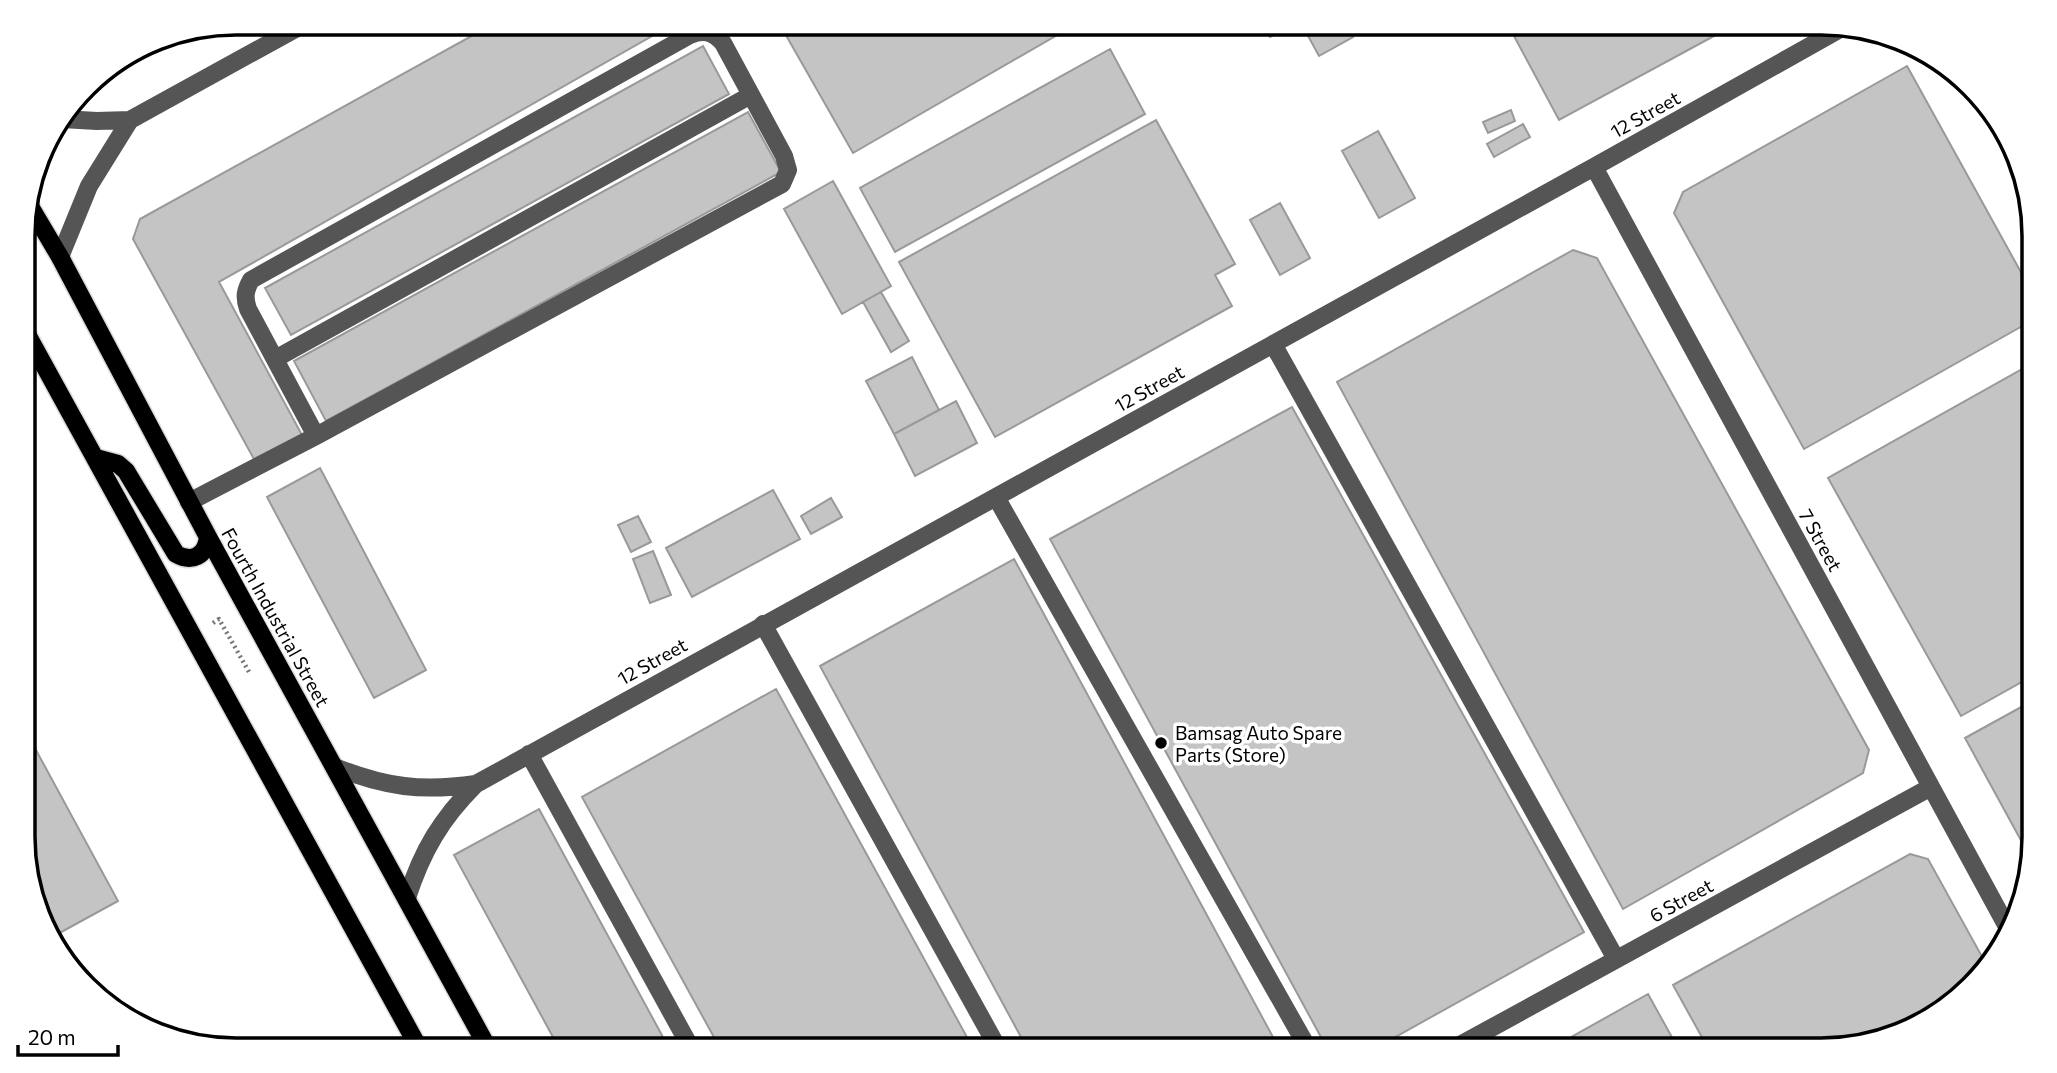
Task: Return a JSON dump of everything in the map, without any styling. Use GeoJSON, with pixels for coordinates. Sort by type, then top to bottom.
{"type":"FeatureCollection","features":[{"type":"Feature","properties":{"kind":"main road","name":"Fourth Industrial Street"},"geometry":{"type":"LineString","coordinates":[[36,216],[483,1038]]}},
{"type":"Feature","properties":{"kind":"main road"},"geometry":{"type":"LineString","coordinates":[[35,349],[413,1038]]}},
{"type":"Feature","properties":{"kind":"main road"},"geometry":{"type":"LineString","coordinates":[[96,458],[107,460],[126,471],[176,554],[193,559],[207,546],[208,537]]}},
{"type":"Feature","properties":{"kind":"street"},"geometry":{"type":"LineString","coordinates":[[72,120],[130,120],[284,35]]}},
{"type":"Feature","properties":{"kind":"street"},"geometry":{"type":"LineString","coordinates":[[316,436],[248,309],[245,299],[251,279],[690,35]]}},
{"type":"Feature","properties":{"kind":"street"},"geometry":{"type":"LineString","coordinates":[[189,502],[782,184],[788,170],[784,156],[717,36],[713,35]]}},
{"type":"Feature","properties":{"kind":"street","name":"12 Street"},"geometry":{"type":"LineString","coordinates":[[407,898],[421,860],[440,824],[476,784],[1829,36]]}},
{"type":"Feature","properties":{"kind":"street"},"geometry":{"type":"LineString","coordinates":[[275,359],[751,95]]}},
{"type":"Feature","properties":{"kind":"street"},"geometry":{"type":"LineString","coordinates":[[60,257],[89,186],[130,120]]}},
{"type":"Feature","properties":{"kind":"street","name":"7 Street"},"geometry":{"type":"LineString","coordinates":[[1594,167],[2004,921]]}},
{"type":"Feature","properties":{"kind":"street"},"geometry":{"type":"LineString","coordinates":[[1273,344],[1616,959]]}},
{"type":"Feature","properties":{"kind":"street"},"geometry":{"type":"LineString","coordinates":[[996,497],[1302,1038]]}},
{"type":"Feature","properties":{"kind":"street"},"geometry":{"type":"LineString","coordinates":[[763,624],[992,1038]]}},
{"type":"Feature","properties":{"kind":"street"},"geometry":{"type":"LineString","coordinates":[[529,754],[685,1038]]}},
{"type":"Feature","properties":{"kind":"street","name":"12 Street"},"geometry":{"type":"LineString","coordinates":[[335,767],[390,786],[418,789],[476,784]]}},
{"type":"Feature","properties":{"kind":"street","name":"6 Street"},"geometry":{"type":"LineString","coordinates":[[1473,1038],[1930,787]]}},
{"type":"Feature","properties":{"kind":"path"},"geometry":{"type":"LineString","coordinates":[[193,634],[219,619],[252,676],[276,662]]}},
{"type":"Feature","properties":{"kind":"building"},"geometry":{"type":"Polygon","coordinates":[[[473,35],[654,35],[219,282],[302,435],[255,461],[133,239],[140,219],[473,35]]]}},
{"type":"Feature","properties":{"kind":"building"},"geometry":{"type":"Polygon","coordinates":[[[786,35],[1057,35],[853,153],[786,35]]]}},
{"type":"Feature","properties":{"kind":"building"},"geometry":{"type":"Polygon","coordinates":[[[1308,35],[1352,35],[1353,37],[1319,56],[1308,35]]]}},
{"type":"Feature","properties":{"kind":"building"},"geometry":{"type":"Polygon","coordinates":[[[1513,35],[1716,35],[1559,120],[1513,35]]]}},
{"type":"Feature","properties":{"kind":"building"},"geometry":{"type":"Polygon","coordinates":[[[703,46],[729,94],[291,335],[265,288],[703,46]]]}},
{"type":"Feature","properties":{"kind":"building"},"geometry":{"type":"Polygon","coordinates":[[[1110,49],[1145,114],[895,252],[860,188],[1110,49]]]}},
{"type":"Feature","properties":{"kind":"building"},"geometry":{"type":"Polygon","coordinates":[[[1907,66],[2022,274],[2022,326],[1804,449],[1674,213],[1683,192],[1907,66]]]}},
{"type":"Feature","properties":{"kind":"building"},"geometry":{"type":"Polygon","coordinates":[[[1511,110],[1515,121],[1488,133],[1483,122],[1511,110]]]}},
{"type":"Feature","properties":{"kind":"building"},"geometry":{"type":"Polygon","coordinates":[[[748,112],[781,172],[326,421],[294,361],[748,112]]]}},
{"type":"Feature","properties":{"kind":"building"},"geometry":{"type":"Polygon","coordinates":[[[1156,120],[1235,264],[1215,275],[1232,306],[995,437],[899,262],[1156,120]]]}},
{"type":"Feature","properties":{"kind":"building"},"geometry":{"type":"Polygon","coordinates":[[[1523,124],[1530,137],[1494,157],[1487,144],[1523,124]]]}},
{"type":"Feature","properties":{"kind":"building"},"geometry":{"type":"Polygon","coordinates":[[[1378,131],[1415,198],[1379,218],[1342,151],[1378,131]]]}},
{"type":"Feature","properties":{"kind":"building"},"geometry":{"type":"Polygon","coordinates":[[[833,181],[891,286],[842,314],[784,209],[833,181]]]}},
{"type":"Feature","properties":{"kind":"building"},"geometry":{"type":"Polygon","coordinates":[[[1280,203],[1310,258],[1280,275],[1250,220],[1280,203]]]}},
{"type":"Feature","properties":{"kind":"building"},"geometry":{"type":"Polygon","coordinates":[[[1573,250],[1597,258],[1869,750],[1863,773],[1623,909],[1337,382],[1573,250]]]}},
{"type":"Feature","properties":{"kind":"building"},"geometry":{"type":"Polygon","coordinates":[[[881,292],[909,341],[891,352],[863,302],[881,292]]]}},
{"type":"Feature","properties":{"kind":"building"},"geometry":{"type":"Polygon","coordinates":[[[912,357],[939,410],[894,434],[866,381],[912,357]]]}},
{"type":"Feature","properties":{"kind":"building"},"geometry":{"type":"Polygon","coordinates":[[[2022,369],[2022,682],[1961,716],[1828,478],[2022,369]]]}},
{"type":"Feature","properties":{"kind":"building"},"geometry":{"type":"Polygon","coordinates":[[[956,401],[977,443],[915,476],[894,434],[956,401]]]}},
{"type":"Feature","properties":{"kind":"building"},"geometry":{"type":"Polygon","coordinates":[[[1292,407],[1584,932],[1394,1038],[1321,1038],[1050,539],[1292,407]]]}},
{"type":"Feature","properties":{"kind":"building"},"geometry":{"type":"Polygon","coordinates":[[[320,468],[426,670],[374,698],[267,497],[320,468]]]}},
{"type":"Feature","properties":{"kind":"building"},"geometry":{"type":"Polygon","coordinates":[[[773,490],[800,539],[692,597],[666,548],[773,490]]]}},
{"type":"Feature","properties":{"kind":"building"},"geometry":{"type":"Polygon","coordinates":[[[831,498],[842,517],[811,534],[801,516],[831,498]]]}},
{"type":"Feature","properties":{"kind":"building"},"geometry":{"type":"Polygon","coordinates":[[[638,516],[651,542],[631,552],[618,525],[638,516]]]}},
{"type":"Feature","properties":{"kind":"building"},"geometry":{"type":"Polygon","coordinates":[[[653,551],[671,595],[650,603],[633,559],[653,551]]]}},
{"type":"Feature","properties":{"kind":"building"},"geometry":{"type":"Polygon","coordinates":[[[1014,559],[1273,1038],[1022,1038],[820,666],[1014,559]]]}},
{"type":"Feature","properties":{"kind":"building"},"geometry":{"type":"Polygon","coordinates":[[[776,689],[967,1038],[714,1038],[582,797],[776,689]]]}},
{"type":"Feature","properties":{"kind":"building"},"geometry":{"type":"Polygon","coordinates":[[[2022,707],[2022,842],[1965,738],[2022,707]]]}},
{"type":"Feature","properties":{"kind":"building"},"geometry":{"type":"Polygon","coordinates":[[[35,748],[118,901],[59,933],[50,914],[37,864],[35,748]]]}},
{"type":"Feature","properties":{"kind":"building"},"geometry":{"type":"Polygon","coordinates":[[[539,809],[663,1038],[553,1038],[454,855],[539,809]]]}},
{"type":"Feature","properties":{"kind":"building"},"geometry":{"type":"Polygon","coordinates":[[[1910,854],[1928,859],[1982,957],[1954,988],[1910,1017],[1861,1034],[1835,1038],[1702,1038],[1673,985],[1910,854]]]}},
{"type":"Feature","properties":{"kind":"building"},"geometry":{"type":"Polygon","coordinates":[[[1648,994],[1672,1038],[1569,1038],[1648,994]]]}},
{"type":"Feature","properties":{"kind":"place","name":"Bamsag Auto Spare Parts (Store)"},"geometry":{"type":"Point","coordinates":[1161,743]}}]}
